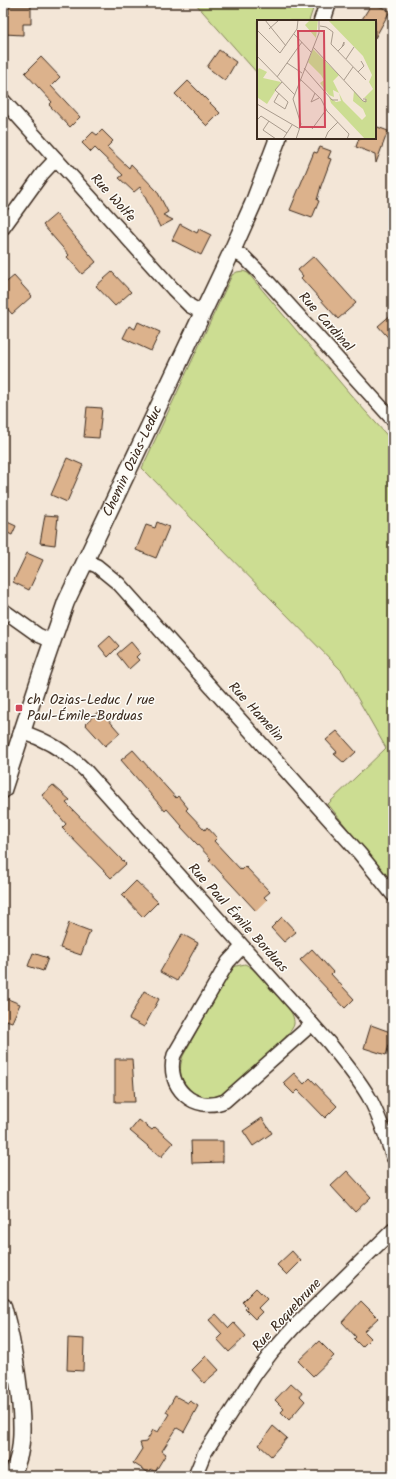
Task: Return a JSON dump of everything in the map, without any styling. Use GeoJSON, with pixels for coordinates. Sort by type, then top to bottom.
{"type":"FeatureCollection","features":[{"type":"Feature","properties":{"kind":"street"},"geometry":{"type":"LineString","coordinates":[[322,20],[328,3]]}},
{"type":"Feature","properties":{"kind":"street","name":"Rue Wolfe"},"geometry":{"type":"LineString","coordinates":[[3,100],[173,289],[190,306],[203,313]]}},
{"type":"Feature","properties":{"kind":"street","name":"Chemin Ozias-Leduc"},"geometry":{"type":"LineString","coordinates":[[3,790],[66,602],[232,251],[253,204],[278,139]]}},
{"type":"Feature","properties":{"kind":"street"},"geometry":{"type":"LineString","coordinates":[[3,228],[42,174],[56,159]]}},
{"type":"Feature","properties":{"kind":"street","name":"Rue Cardinal"},"geometry":{"type":"LineString","coordinates":[[232,251],[244,257],[261,274],[393,420]]}},
{"type":"Feature","properties":{"kind":"street","name":"Rue Hamelin"},"geometry":{"type":"LineString","coordinates":[[85,560],[97,566],[119,584],[360,854],[393,895]]}},
{"type":"Feature","properties":{"kind":"street"},"geometry":{"type":"LineString","coordinates":[[3,610],[38,635],[52,641]]}},
{"type":"Feature","properties":{"kind":"street","name":"Rue Paul Émile Borduas"},"geometry":{"type":"LineString","coordinates":[[22,732],[46,741],[78,764],[312,1024],[364,1089],[377,1114],[393,1157]]}},
{"type":"Feature","properties":{"kind":"street"},"geometry":{"type":"LineString","coordinates":[[242,947],[228,962],[174,1055],[172,1075],[182,1094],[195,1102],[205,1105],[225,1101],[312,1024]]}},
{"type":"Feature","properties":{"kind":"street","name":"Rue Roquebrune"},"geometry":{"type":"LineString","coordinates":[[195,1476],[204,1454],[256,1373],[272,1352],[295,1326],[393,1230]]}},
{"type":"Feature","properties":{"kind":"street"},"geometry":{"type":"LineString","coordinates":[[3,1306],[15,1368],[21,1425],[20,1450],[12,1476]]}},
{"type":"Feature","properties":{"kind":"green space"},"geometry":{"type":"Polygon","coordinates":[[[195,3],[315,3],[309,20],[257,20],[257,73],[195,3]]]}},
{"type":"Feature","properties":{"kind":"green space"},"geometry":{"type":"Polygon","coordinates":[[[243,271],[248,273],[350,394],[393,442],[393,886],[328,804],[386,748],[342,671],[142,468],[232,275],[243,271]]]}},
{"type":"Feature","properties":{"kind":"green space"},"geometry":{"type":"Polygon","coordinates":[[[245,964],[257,973],[287,1006],[294,1019],[294,1024],[285,1038],[275,1048],[252,1070],[224,1093],[211,1098],[201,1097],[190,1090],[181,1076],[180,1068],[183,1056],[229,972],[236,966],[245,964]]]}},
{"type":"Feature","properties":{"kind":"building"},"geometry":{"type":"Polygon","coordinates":[[[372,3],[390,11],[376,36],[376,20],[362,20],[372,3]]]}},
{"type":"Feature","properties":{"kind":"building"},"geometry":{"type":"Polygon","coordinates":[[[9,6],[31,6],[31,24],[23,24],[23,35],[4,34],[4,14],[9,14],[9,6]]]}},
{"type":"Feature","properties":{"kind":"building"},"geometry":{"type":"Polygon","coordinates":[[[219,50],[236,62],[225,81],[207,67],[219,50]]]}},
{"type":"Feature","properties":{"kind":"building"},"geometry":{"type":"Polygon","coordinates":[[[41,57],[60,77],[51,86],[80,117],[70,127],[49,105],[52,102],[25,73],[41,57]]]}},
{"type":"Feature","properties":{"kind":"building"},"geometry":{"type":"Polygon","coordinates":[[[188,81],[220,113],[207,126],[175,94],[188,81]]]}},
{"type":"Feature","properties":{"kind":"building"},"geometry":{"type":"Polygon","coordinates":[[[376,126],[388,131],[376,163],[375,154],[356,147],[359,139],[376,139],[376,126]]]}},
{"type":"Feature","properties":{"kind":"building"},"geometry":{"type":"Polygon","coordinates":[[[102,130],[113,141],[107,147],[129,168],[131,164],[157,191],[168,212],[163,215],[173,220],[160,227],[140,187],[134,192],[119,178],[123,175],[95,148],[91,152],[82,143],[93,132],[97,135],[102,130]]]}},
{"type":"Feature","properties":{"kind":"building"},"geometry":{"type":"Polygon","coordinates":[[[320,147],[331,151],[328,158],[331,159],[317,200],[319,201],[312,218],[290,210],[314,152],[317,153],[320,147]]]}},
{"type":"Feature","properties":{"kind":"building"},"geometry":{"type":"Polygon","coordinates":[[[56,214],[96,262],[82,274],[67,257],[69,255],[43,225],[56,214]]]}},
{"type":"Feature","properties":{"kind":"building"},"geometry":{"type":"Polygon","coordinates":[[[180,224],[197,233],[199,229],[211,235],[201,255],[172,240],[180,224]]]}},
{"type":"Feature","properties":{"kind":"building"},"geometry":{"type":"Polygon","coordinates":[[[314,256],[356,303],[338,319],[301,278],[303,276],[298,270],[314,256]]]}},
{"type":"Feature","properties":{"kind":"building"},"geometry":{"type":"Polygon","coordinates":[[[112,272],[131,292],[115,306],[96,286],[112,272]]]}},
{"type":"Feature","properties":{"kind":"building"},"geometry":{"type":"Polygon","coordinates":[[[14,276],[32,296],[12,314],[3,304],[3,285],[14,276]]]}},
{"type":"Feature","properties":{"kind":"building"},"geometry":{"type":"Polygon","coordinates":[[[393,313],[393,343],[378,326],[393,313]]]}},
{"type":"Feature","properties":{"kind":"building"},"geometry":{"type":"Polygon","coordinates":[[[138,322],[160,332],[151,351],[123,338],[129,326],[135,329],[138,322]]]}},
{"type":"Feature","properties":{"kind":"building"},"geometry":{"type":"Polygon","coordinates":[[[87,407],[102,408],[99,438],[84,437],[87,407]]]}},
{"type":"Feature","properties":{"kind":"building"},"geometry":{"type":"Polygon","coordinates":[[[67,458],[83,465],[67,502],[51,495],[67,458]]]}},
{"type":"Feature","properties":{"kind":"building"},"geometry":{"type":"Polygon","coordinates":[[[45,515],[58,516],[55,545],[40,543],[45,515]]]}},
{"type":"Feature","properties":{"kind":"building"},"geometry":{"type":"Polygon","coordinates":[[[3,520],[16,526],[12,535],[3,531],[3,520]]]}},
{"type":"Feature","properties":{"kind":"building"},"geometry":{"type":"Polygon","coordinates":[[[157,522],[169,527],[156,558],[136,550],[146,525],[155,528],[157,522]]]}},
{"type":"Feature","properties":{"kind":"building"},"geometry":{"type":"Polygon","coordinates":[[[27,553],[43,560],[29,590],[13,582],[27,553]]]}},
{"type":"Feature","properties":{"kind":"building"},"geometry":{"type":"Polygon","coordinates":[[[110,636],[119,646],[108,657],[99,646],[110,636]]]}},
{"type":"Feature","properties":{"kind":"building"},"geometry":{"type":"Polygon","coordinates":[[[131,642],[140,653],[136,657],[139,660],[129,669],[117,654],[131,642]]]}},
{"type":"Feature","properties":{"kind":"building"},"geometry":{"type":"Polygon","coordinates":[[[100,710],[120,733],[105,746],[85,724],[100,710]]]}},
{"type":"Feature","properties":{"kind":"building"},"geometry":{"type":"Polygon","coordinates":[[[337,731],[356,752],[344,763],[334,754],[337,752],[326,740],[337,731]]]}},
{"type":"Feature","properties":{"kind":"building"},"geometry":{"type":"Polygon","coordinates":[[[133,750],[176,798],[178,796],[188,808],[186,810],[205,830],[207,827],[217,838],[214,841],[241,870],[245,866],[270,892],[264,897],[267,900],[256,911],[209,860],[211,859],[181,827],[182,826],[167,809],[165,811],[121,760],[133,750]]]}},
{"type":"Feature","properties":{"kind":"building"},"geometry":{"type":"Polygon","coordinates":[[[53,785],[70,800],[66,803],[126,864],[111,878],[62,828],[66,824],[42,795],[53,785]]]}},
{"type":"Feature","properties":{"kind":"building"},"geometry":{"type":"Polygon","coordinates":[[[136,881],[158,902],[143,917],[122,895],[136,881]]]}},
{"type":"Feature","properties":{"kind":"building"},"geometry":{"type":"Polygon","coordinates":[[[282,917],[296,932],[284,942],[271,928],[282,917]]]}},
{"type":"Feature","properties":{"kind":"building"},"geometry":{"type":"Polygon","coordinates":[[[69,923],[90,931],[81,955],[60,948],[69,923]]]}},
{"type":"Feature","properties":{"kind":"building"},"geometry":{"type":"Polygon","coordinates":[[[182,934],[198,943],[177,981],[160,972],[182,934]]]}},
{"type":"Feature","properties":{"kind":"building"},"geometry":{"type":"Polygon","coordinates":[[[312,949],[333,972],[331,974],[354,999],[345,1008],[300,960],[312,949]]]}},
{"type":"Feature","properties":{"kind":"building"},"geometry":{"type":"Polygon","coordinates":[[[33,953],[48,958],[43,971],[28,966],[33,953]]]}},
{"type":"Feature","properties":{"kind":"building"},"geometry":{"type":"Polygon","coordinates":[[[144,991],[159,999],[144,1027],[129,1019],[144,991]]]}},
{"type":"Feature","properties":{"kind":"building"},"geometry":{"type":"Polygon","coordinates":[[[3,997],[20,1004],[12,1022],[3,1019],[3,997]]]}},
{"type":"Feature","properties":{"kind":"building"},"geometry":{"type":"Polygon","coordinates":[[[371,1025],[393,1033],[386,1055],[364,1048],[371,1025]]]}},
{"type":"Feature","properties":{"kind":"building"},"geometry":{"type":"Polygon","coordinates":[[[115,1059],[132,1059],[135,1102],[115,1102],[115,1059]]]}},
{"type":"Feature","properties":{"kind":"building"},"geometry":{"type":"Polygon","coordinates":[[[294,1073],[304,1084],[310,1078],[337,1106],[325,1118],[298,1090],[294,1094],[283,1083],[294,1073]]]}},
{"type":"Feature","properties":{"kind":"building"},"geometry":{"type":"Polygon","coordinates":[[[262,1118],[272,1133],[253,1146],[243,1131],[262,1118]]]}},
{"type":"Feature","properties":{"kind":"building"},"geometry":{"type":"Polygon","coordinates":[[[139,1120],[152,1130],[155,1127],[173,1143],[161,1157],[130,1131],[139,1120]]]}},
{"type":"Feature","properties":{"kind":"building"},"geometry":{"type":"Polygon","coordinates":[[[191,1141],[223,1141],[223,1162],[192,1163],[191,1141]]]}},
{"type":"Feature","properties":{"kind":"building"},"geometry":{"type":"Polygon","coordinates":[[[347,1171],[371,1197],[355,1212],[331,1186],[347,1171]]]}},
{"type":"Feature","properties":{"kind":"building"},"geometry":{"type":"Polygon","coordinates":[[[292,1251],[301,1261],[287,1275],[277,1265],[292,1251]]]}},
{"type":"Feature","properties":{"kind":"building"},"geometry":{"type":"Polygon","coordinates":[[[256,1288],[267,1299],[258,1308],[262,1312],[255,1319],[245,1309],[247,1307],[242,1302],[256,1288]]]}},
{"type":"Feature","properties":{"kind":"building"},"geometry":{"type":"Polygon","coordinates":[[[361,1301],[378,1318],[364,1331],[371,1338],[362,1347],[354,1339],[356,1337],[342,1322],[361,1301]]]}},
{"type":"Feature","properties":{"kind":"building"},"geometry":{"type":"Polygon","coordinates":[[[216,1314],[229,1328],[234,1323],[246,1336],[229,1352],[217,1339],[222,1334],[209,1320],[216,1314]]]}},
{"type":"Feature","properties":{"kind":"building"},"geometry":{"type":"Polygon","coordinates":[[[68,1338],[84,1339],[83,1371],[67,1370],[68,1338]]]}},
{"type":"Feature","properties":{"kind":"building"},"geometry":{"type":"Polygon","coordinates":[[[319,1341],[334,1356],[313,1376],[298,1361],[319,1341]]]}},
{"type":"Feature","properties":{"kind":"building"},"geometry":{"type":"Polygon","coordinates":[[[206,1356],[219,1370],[204,1383],[192,1370],[206,1356]]]}},
{"type":"Feature","properties":{"kind":"building"},"geometry":{"type":"Polygon","coordinates":[[[291,1383],[302,1393],[300,1396],[305,1401],[289,1420],[281,1412],[284,1409],[275,1400],[291,1383]]]}},
{"type":"Feature","properties":{"kind":"building"},"geometry":{"type":"Polygon","coordinates":[[[175,1396],[188,1403],[190,1401],[198,1406],[184,1432],[177,1428],[162,1451],[166,1454],[155,1472],[151,1469],[149,1473],[133,1463],[142,1449],[140,1443],[146,1442],[153,1430],[158,1432],[169,1414],[166,1412],[175,1396]]]}},
{"type":"Feature","properties":{"kind":"building"},"geometry":{"type":"Polygon","coordinates":[[[273,1426],[287,1438],[271,1456],[259,1445],[273,1426]]]}},
{"type":"Feature","properties":{"kind":"place","name":"ch. Ozias-Leduc / rue Paul-Émile-Borduas"},"geometry":{"type":"Point","coordinates":[19,708]}}]}
